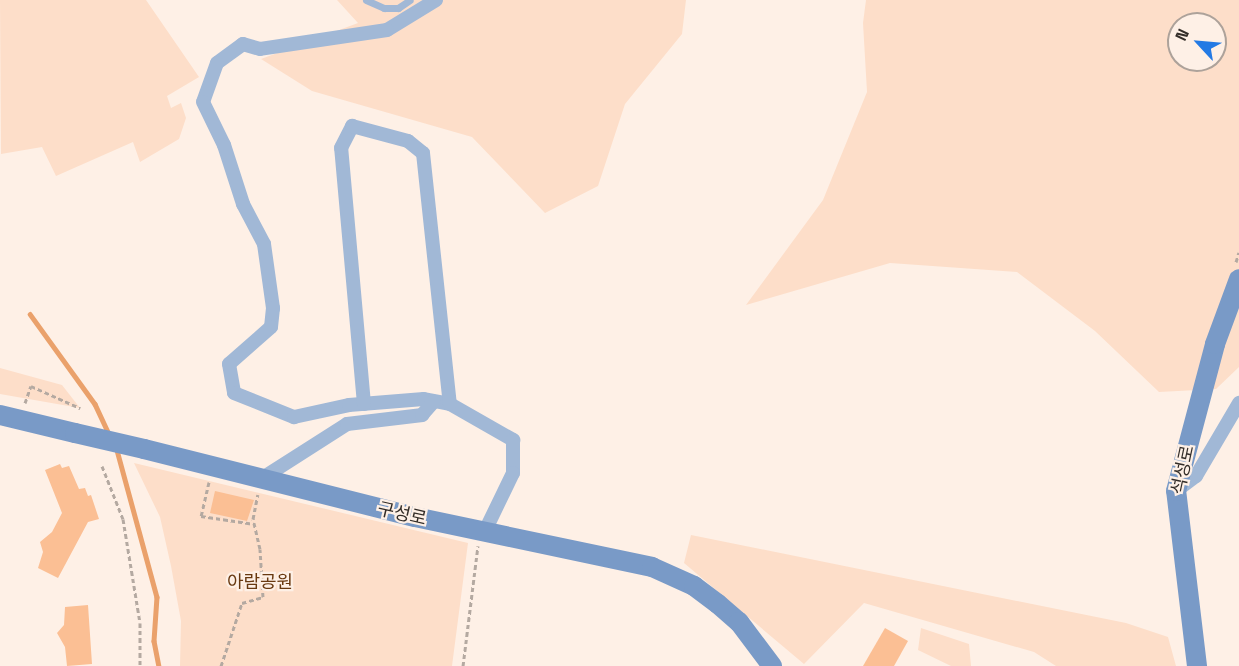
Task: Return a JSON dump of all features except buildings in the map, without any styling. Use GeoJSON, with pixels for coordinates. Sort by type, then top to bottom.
{"type":"FeatureCollection","features":[{"type":"Feature","properties":{"kind":"street"},"geometry":{"type":"LineString","coordinates":[[436,0],[387,30],[260,49],[243,44],[218,63],[203,102],[224,145],[243,204],[264,244],[273,308],[271,327],[229,364],[234,393],[294,417],[364,404],[434,401],[450,404],[513,440],[513,473],[485,531]]}},
{"type":"Feature","properties":{"kind":"street"},"geometry":{"type":"LineString","coordinates":[[364,404],[341,148],[352,126],[408,141],[423,153],[450,404]]}},
{"type":"Feature","properties":{"kind":"street","name":"석성로"},"geometry":{"type":"LineString","coordinates":[[1197,666],[1176,490],[1215,344],[1239,279]]}},
{"type":"Feature","properties":{"kind":"street"},"geometry":{"type":"LineString","coordinates":[[261,479],[347,424],[422,415],[434,401]]}},
{"type":"Feature","properties":{"kind":"street"},"geometry":{"type":"LineString","coordinates":[[1176,490],[1196,476],[1239,403]]}},
{"type":"Feature","properties":{"kind":"street","name":"구성로"},"geometry":{"type":"LineString","coordinates":[[0,415],[485,531],[612,556],[675,576],[738,622],[771,666]]}},
{"type":"Feature","properties":{"kind":"lane"},"geometry":{"type":"LineString","coordinates":[[366,0],[384,8],[398,8],[410,0]]}},
{"type":"Feature","properties":{"kind":"path"},"geometry":{"type":"LineString","coordinates":[[20,419],[31,386],[80,408]]}},
{"type":"Feature","properties":{"kind":"path"},"geometry":{"type":"LineString","coordinates":[[102,466],[123,519],[140,623],[140,666]]}},
{"type":"Feature","properties":{"kind":"path"},"geometry":{"type":"LineString","coordinates":[[213,467],[201,516],[254,524]]}},
{"type":"Feature","properties":{"kind":"path"},"geometry":{"type":"LineString","coordinates":[[221,666],[242,603],[263,597],[254,524],[261,479]]}},
{"type":"Feature","properties":{"kind":"path"},"geometry":{"type":"LineString","coordinates":[[463,666],[472,570],[485,531]]}},
{"type":"Feature","properties":{"kind":"green space"},"geometry":{"type":"Polygon","coordinates":[[[0,0],[146,0],[199,77],[167,96],[171,108],[181,103],[186,118],[179,139],[140,162],[133,142],[56,176],[42,147],[1,154],[0,0]]]}},
{"type":"Feature","properties":{"kind":"green space"},"geometry":{"type":"Polygon","coordinates":[[[337,0],[686,0],[682,34],[625,104],[598,186],[545,213],[472,137],[312,91],[261,59],[358,23],[337,0]]]}},
{"type":"Feature","properties":{"kind":"green space"},"geometry":{"type":"Polygon","coordinates":[[[866,0],[1239,0],[1239,367],[1216,389],[1159,392],[1095,331],[1017,272],[890,263],[746,305],[823,200],[867,92],[863,23],[866,0]]]}},
{"type":"Feature","properties":{"kind":"green space"},"geometry":{"type":"Polygon","coordinates":[[[0,368],[62,385],[80,408],[0,394],[0,368]]]}},
{"type":"Feature","properties":{"kind":"green space","name":"아람공원"},"geometry":{"type":"Polygon","coordinates":[[[134,463],[468,543],[452,666],[180,666],[181,621],[160,517],[134,463]]]}},
{"type":"Feature","properties":{"kind":"green space"},"geometry":{"type":"Polygon","coordinates":[[[691,535],[1126,623],[1168,637],[1176,666],[1056,666],[1034,652],[864,603],[804,664],[684,563],[691,535]]]}},
{"type":"Feature","properties":{"kind":"green space"},"geometry":{"type":"Polygon","coordinates":[[[921,628],[969,644],[971,666],[951,666],[918,650],[921,628]]]}},
{"type":"Feature","properties":{"kind":"waterway"},"geometry":{"type":"LineString","coordinates":[[30,314],[95,404],[109,434]]}},
{"type":"Feature","properties":{"kind":"waterway"},"geometry":{"type":"LineString","coordinates":[[117,450],[157,597],[154,641],[159,666]]}}]}
